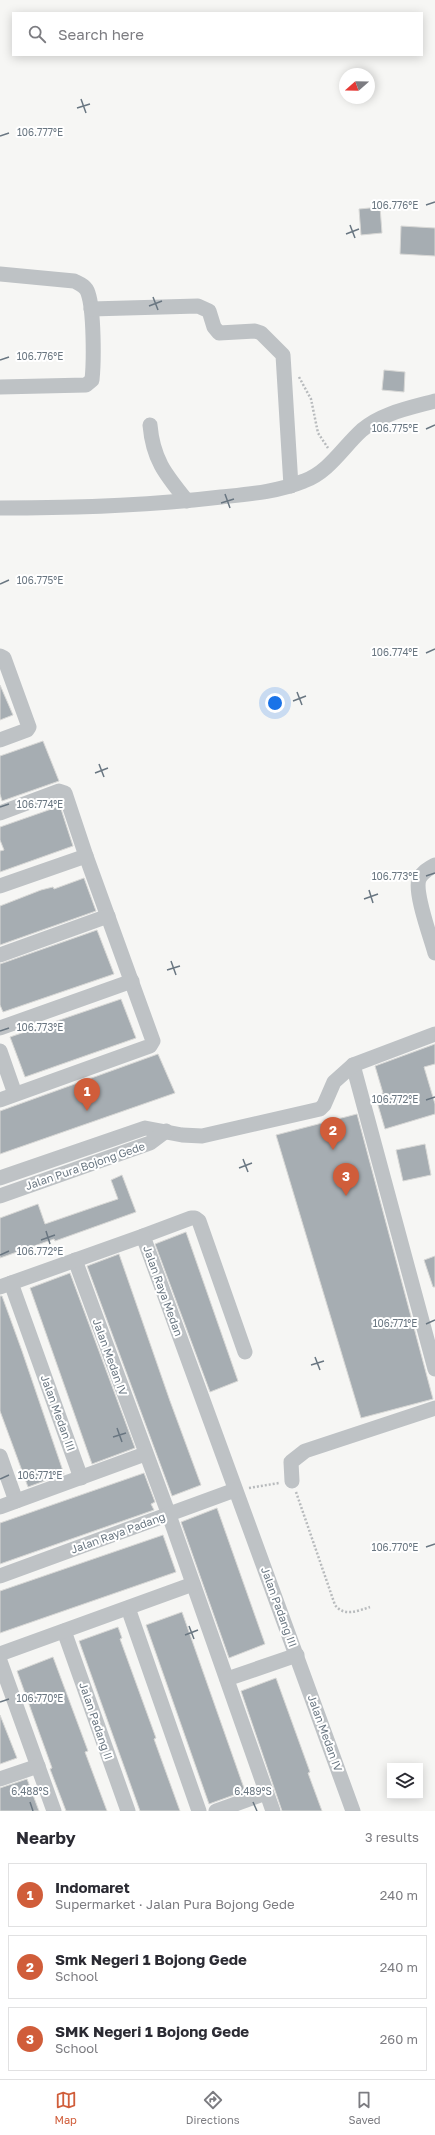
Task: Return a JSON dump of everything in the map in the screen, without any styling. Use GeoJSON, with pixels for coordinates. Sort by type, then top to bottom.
{"type":"FeatureCollection","features":[{"type":"Feature","properties":{"kind":"street"},"geometry":{"type":"LineString","coordinates":[[0,274],[74,281],[83,286],[88,292],[91,309],[92,380],[86,385],[0,387]]}},
{"type":"Feature","properties":{"kind":"street"},"geometry":{"type":"LineString","coordinates":[[91,309],[198,306],[209,311],[214,327],[218,333],[255,331],[268,337],[283,355],[291,486]]}},
{"type":"Feature","properties":{"kind":"street"},"geometry":{"type":"LineString","coordinates":[[0,508],[91,508],[187,501],[275,490],[291,486],[317,475],[363,429],[389,414],[435,401]]}},
{"type":"Feature","properties":{"kind":"street"},"geometry":{"type":"LineString","coordinates":[[150,426],[154,451],[158,462],[187,501]]}},
{"type":"Feature","properties":{"kind":"street"},"geometry":{"type":"LineString","coordinates":[[0,656],[4,658],[29,727],[27,730],[0,740]]}},
{"type":"Feature","properties":{"kind":"street"},"geometry":{"type":"LineString","coordinates":[[0,813],[62,791],[65,794],[132,981],[152,1044],[0,1100]]}},
{"type":"Feature","properties":{"kind":"street"},"geometry":{"type":"LineString","coordinates":[[0,886],[86,856]]}},
{"type":"Feature","properties":{"kind":"street"},"geometry":{"type":"LineString","coordinates":[[435,865],[424,871],[418,881],[419,894],[435,953]]}},
{"type":"Feature","properties":{"kind":"street"},"geometry":{"type":"LineString","coordinates":[[0,955],[108,916]]}},
{"type":"Feature","properties":{"kind":"street"},"geometry":{"type":"LineString","coordinates":[[0,1028],[132,981]]}},
{"type":"Feature","properties":{"kind":"street"},"geometry":{"type":"LineString","coordinates":[[0,1178],[145,1128],[182,1135],[202,1136],[320,1108],[324,1105],[334,1082],[353,1065],[435,1034]]}},
{"type":"Feature","properties":{"kind":"street"},"geometry":{"type":"LineString","coordinates":[[0,1051],[15,1094]]}},
{"type":"Feature","properties":{"kind":"street"},"geometry":{"type":"LineString","coordinates":[[353,1065],[435,1369]]}},
{"type":"Feature","properties":{"kind":"street","name":"Jalan Pura Bojong Gede"},"geometry":{"type":"LineString","coordinates":[[0,1196],[150,1143],[166,1131]]}},
{"type":"Feature","properties":{"kind":"street"},"geometry":{"type":"LineString","coordinates":[[143,1236],[191,1218],[195,1218],[199,1221],[244,1352]]}},
{"type":"Feature","properties":{"kind":"street","name":"Jalan Raya Medan"},"geometry":{"type":"LineString","coordinates":[[6,1285],[143,1236],[235,1490]]}},
{"type":"Feature","properties":{"kind":"street","name":"Jalan Medan IV"},"geometry":{"type":"LineString","coordinates":[[75,1260],[145,1454],[169,1515]]}},
{"type":"Feature","properties":{"kind":"street","name":"Jalan Medan III"},"geometry":{"type":"LineString","coordinates":[[6,1285],[81,1478]]}},
{"type":"Feature","properties":{"kind":"street"},"geometry":{"type":"LineString","coordinates":[[292,1481],[291,1462],[305,1451],[435,1408]]}},
{"type":"Feature","properties":{"kind":"street"},"geometry":{"type":"LineString","coordinates":[[0,1507],[145,1454]]}},
{"type":"Feature","properties":{"kind":"street"},"geometry":{"type":"LineString","coordinates":[[0,1456],[16,1501]]}},
{"type":"Feature","properties":{"kind":"street","name":"Jalan Raya Padang"},"geometry":{"type":"LineString","coordinates":[[0,1576],[235,1490]]}},
{"type":"Feature","properties":{"kind":"street","name":"Jalan Padang III"},"geometry":{"type":"LineString","coordinates":[[228,1679],[297,1655],[235,1490]]}},
{"type":"Feature","properties":{"kind":"street"},"geometry":{"type":"LineString","coordinates":[[169,1515],[228,1679],[273,1811]]}},
{"type":"Feature","properties":{"kind":"street"},"geometry":{"type":"LineString","coordinates":[[0,1654],[193,1584]]}},
{"type":"Feature","properties":{"kind":"street"},"geometry":{"type":"LineString","coordinates":[[128,1608],[199,1811]]}},
{"type":"Feature","properties":{"kind":"street","name":"Jalan Padang II"},"geometry":{"type":"LineString","coordinates":[[64,1631],[128,1811]]}},
{"type":"Feature","properties":{"kind":"street","name":"Jalan Medan IV"},"geometry":{"type":"LineString","coordinates":[[297,1655],[353,1811]]}},
{"type":"Feature","properties":{"kind":"street"},"geometry":{"type":"LineString","coordinates":[[0,1661],[54,1811]]}},
{"type":"Feature","properties":{"kind":"street"},"geometry":{"type":"LineString","coordinates":[[0,1780],[38,1766]]}},
{"type":"Feature","properties":{"kind":"street"},"geometry":{"type":"LineString","coordinates":[[216,1811],[266,1793]]}},
{"type":"Feature","properties":{"kind":"path"},"geometry":{"type":"LineString","coordinates":[[296,372],[312,399],[315,424],[322,441],[337,456]]}},
{"type":"Feature","properties":{"kind":"path"},"geometry":{"type":"LineString","coordinates":[[235,1490],[292,1481],[335,1605],[339,1610],[350,1613],[370,1607]]}},
{"type":"Feature","properties":{"kind":"building"},"geometry":{"type":"Polygon","coordinates":[[[380,207],[382,233],[361,235],[359,209],[380,207]]]}},
{"type":"Feature","properties":{"kind":"building"},"geometry":{"type":"Polygon","coordinates":[[[401,226],[435,228],[435,256],[400,254],[401,226]]]}},
{"type":"Feature","properties":{"kind":"building"},"geometry":{"type":"Polygon","coordinates":[[[384,370],[405,372],[404,392],[382,390],[384,370]]]}},
{"type":"Feature","properties":{"kind":"building"},"geometry":{"type":"Polygon","coordinates":[[[0,685],[13,715],[0,720],[0,685]]]}},
{"type":"Feature","properties":{"kind":"building"},"geometry":{"type":"Polygon","coordinates":[[[43,741],[59,781],[2,801],[0,794],[0,756],[43,741]]]}},
{"type":"Feature","properties":{"kind":"building"},"geometry":{"type":"Polygon","coordinates":[[[60,806],[73,846],[0,872],[0,851],[4,850],[0,840],[0,827],[60,806]]]}},
{"type":"Feature","properties":{"kind":"building"},"geometry":{"type":"Polygon","coordinates":[[[84,878],[96,911],[0,945],[0,906],[41,890],[53,887],[54,889],[84,878]]]}},
{"type":"Feature","properties":{"kind":"building"},"geometry":{"type":"Polygon","coordinates":[[[97,930],[114,974],[3,1012],[0,1005],[0,964],[97,930]]]}},
{"type":"Feature","properties":{"kind":"building"},"geometry":{"type":"Polygon","coordinates":[[[121,999],[136,1038],[25,1077],[10,1037],[121,999]]]}},
{"type":"Feature","properties":{"kind":"building"},"geometry":{"type":"Polygon","coordinates":[[[435,1044],[435,1064],[424,1067],[435,1104],[435,1114],[385,1129],[375,1095],[383,1093],[375,1066],[435,1044]]]}},
{"type":"Feature","properties":{"kind":"building"},"geometry":{"type":"Polygon","coordinates":[[[158,1054],[175,1093],[0,1154],[0,1111],[158,1054]]]}},
{"type":"Feature","properties":{"kind":"building"},"geometry":{"type":"Polygon","coordinates":[[[357,1114],[433,1399],[361,1418],[276,1135],[357,1114]]]}},
{"type":"Feature","properties":{"kind":"building"},"geometry":{"type":"Polygon","coordinates":[[[425,1144],[431,1175],[403,1181],[396,1150],[425,1144]]]}},
{"type":"Feature","properties":{"kind":"building"},"geometry":{"type":"Polygon","coordinates":[[[122,1175],[136,1212],[55,1241],[54,1239],[0,1258],[0,1218],[38,1204],[45,1224],[118,1199],[111,1180],[122,1175]]]}},
{"type":"Feature","properties":{"kind":"building"},"geometry":{"type":"Polygon","coordinates":[[[186,1232],[238,1381],[210,1392],[155,1244],[186,1232]]]}},
{"type":"Feature","properties":{"kind":"building"},"geometry":{"type":"Polygon","coordinates":[[[119,1254],[201,1485],[172,1496],[87,1266],[119,1254]]]}},
{"type":"Feature","properties":{"kind":"building"},"geometry":{"type":"Polygon","coordinates":[[[435,1256],[435,1287],[433,1287],[424,1260],[435,1256]]]}},
{"type":"Feature","properties":{"kind":"building"},"geometry":{"type":"Polygon","coordinates":[[[70,1273],[135,1448],[92,1464],[30,1288],[70,1273]]]}},
{"type":"Feature","properties":{"kind":"building"},"geometry":{"type":"Polygon","coordinates":[[[0,1296],[2,1296],[22,1351],[64,1474],[28,1487],[0,1411],[0,1296]]]}},
{"type":"Feature","properties":{"kind":"building"},"geometry":{"type":"Polygon","coordinates":[[[144,1473],[155,1502],[151,1504],[154,1510],[0,1564],[0,1523],[144,1473]]]}},
{"type":"Feature","properties":{"kind":"building"},"geometry":{"type":"Polygon","coordinates":[[[217,1508],[265,1644],[229,1658],[181,1522],[217,1508]]]}},
{"type":"Feature","properties":{"kind":"building"},"geometry":{"type":"Polygon","coordinates":[[[163,1535],[176,1572],[0,1633],[0,1591],[163,1535]]]}},
{"type":"Feature","properties":{"kind":"building"},"geometry":{"type":"Polygon","coordinates":[[[182,1612],[245,1791],[209,1804],[146,1625],[182,1612]]]}},
{"type":"Feature","properties":{"kind":"building"},"geometry":{"type":"Polygon","coordinates":[[[118,1627],[122,1638],[120,1639],[156,1738],[154,1739],[180,1811],[140,1811],[79,1641],[118,1627]]]}},
{"type":"Feature","properties":{"kind":"building"},"geometry":{"type":"Polygon","coordinates":[[[53,1657],[88,1751],[85,1752],[107,1811],[66,1811],[50,1769],[52,1768],[17,1671],[53,1657]]]}},
{"type":"Feature","properties":{"kind":"building"},"geometry":{"type":"Polygon","coordinates":[[[276,1678],[310,1772],[308,1773],[322,1811],[282,1811],[241,1691],[276,1678]]]}},
{"type":"Feature","properties":{"kind":"building"},"geometry":{"type":"Polygon","coordinates":[[[0,1715],[17,1758],[0,1764],[0,1715]]]}},
{"type":"Feature","properties":{"kind":"building"},"geometry":{"type":"Polygon","coordinates":[[[27,1779],[39,1811],[0,1811],[0,1788],[27,1779]]]}},
{"type":"Feature","properties":{"kind":"place","name":"Indomaret"},"geometry":{"type":"Point","coordinates":[87,1111]}},
{"type":"Feature","properties":{"kind":"place","name":"Smk Negeri 1 Bojong Gede"},"geometry":{"type":"Point","coordinates":[333,1150]}},
{"type":"Feature","properties":{"kind":"place","name":"SMK Negeri 1 Bojong Gede"},"geometry":{"type":"Point","coordinates":[346,1196]}}]}
